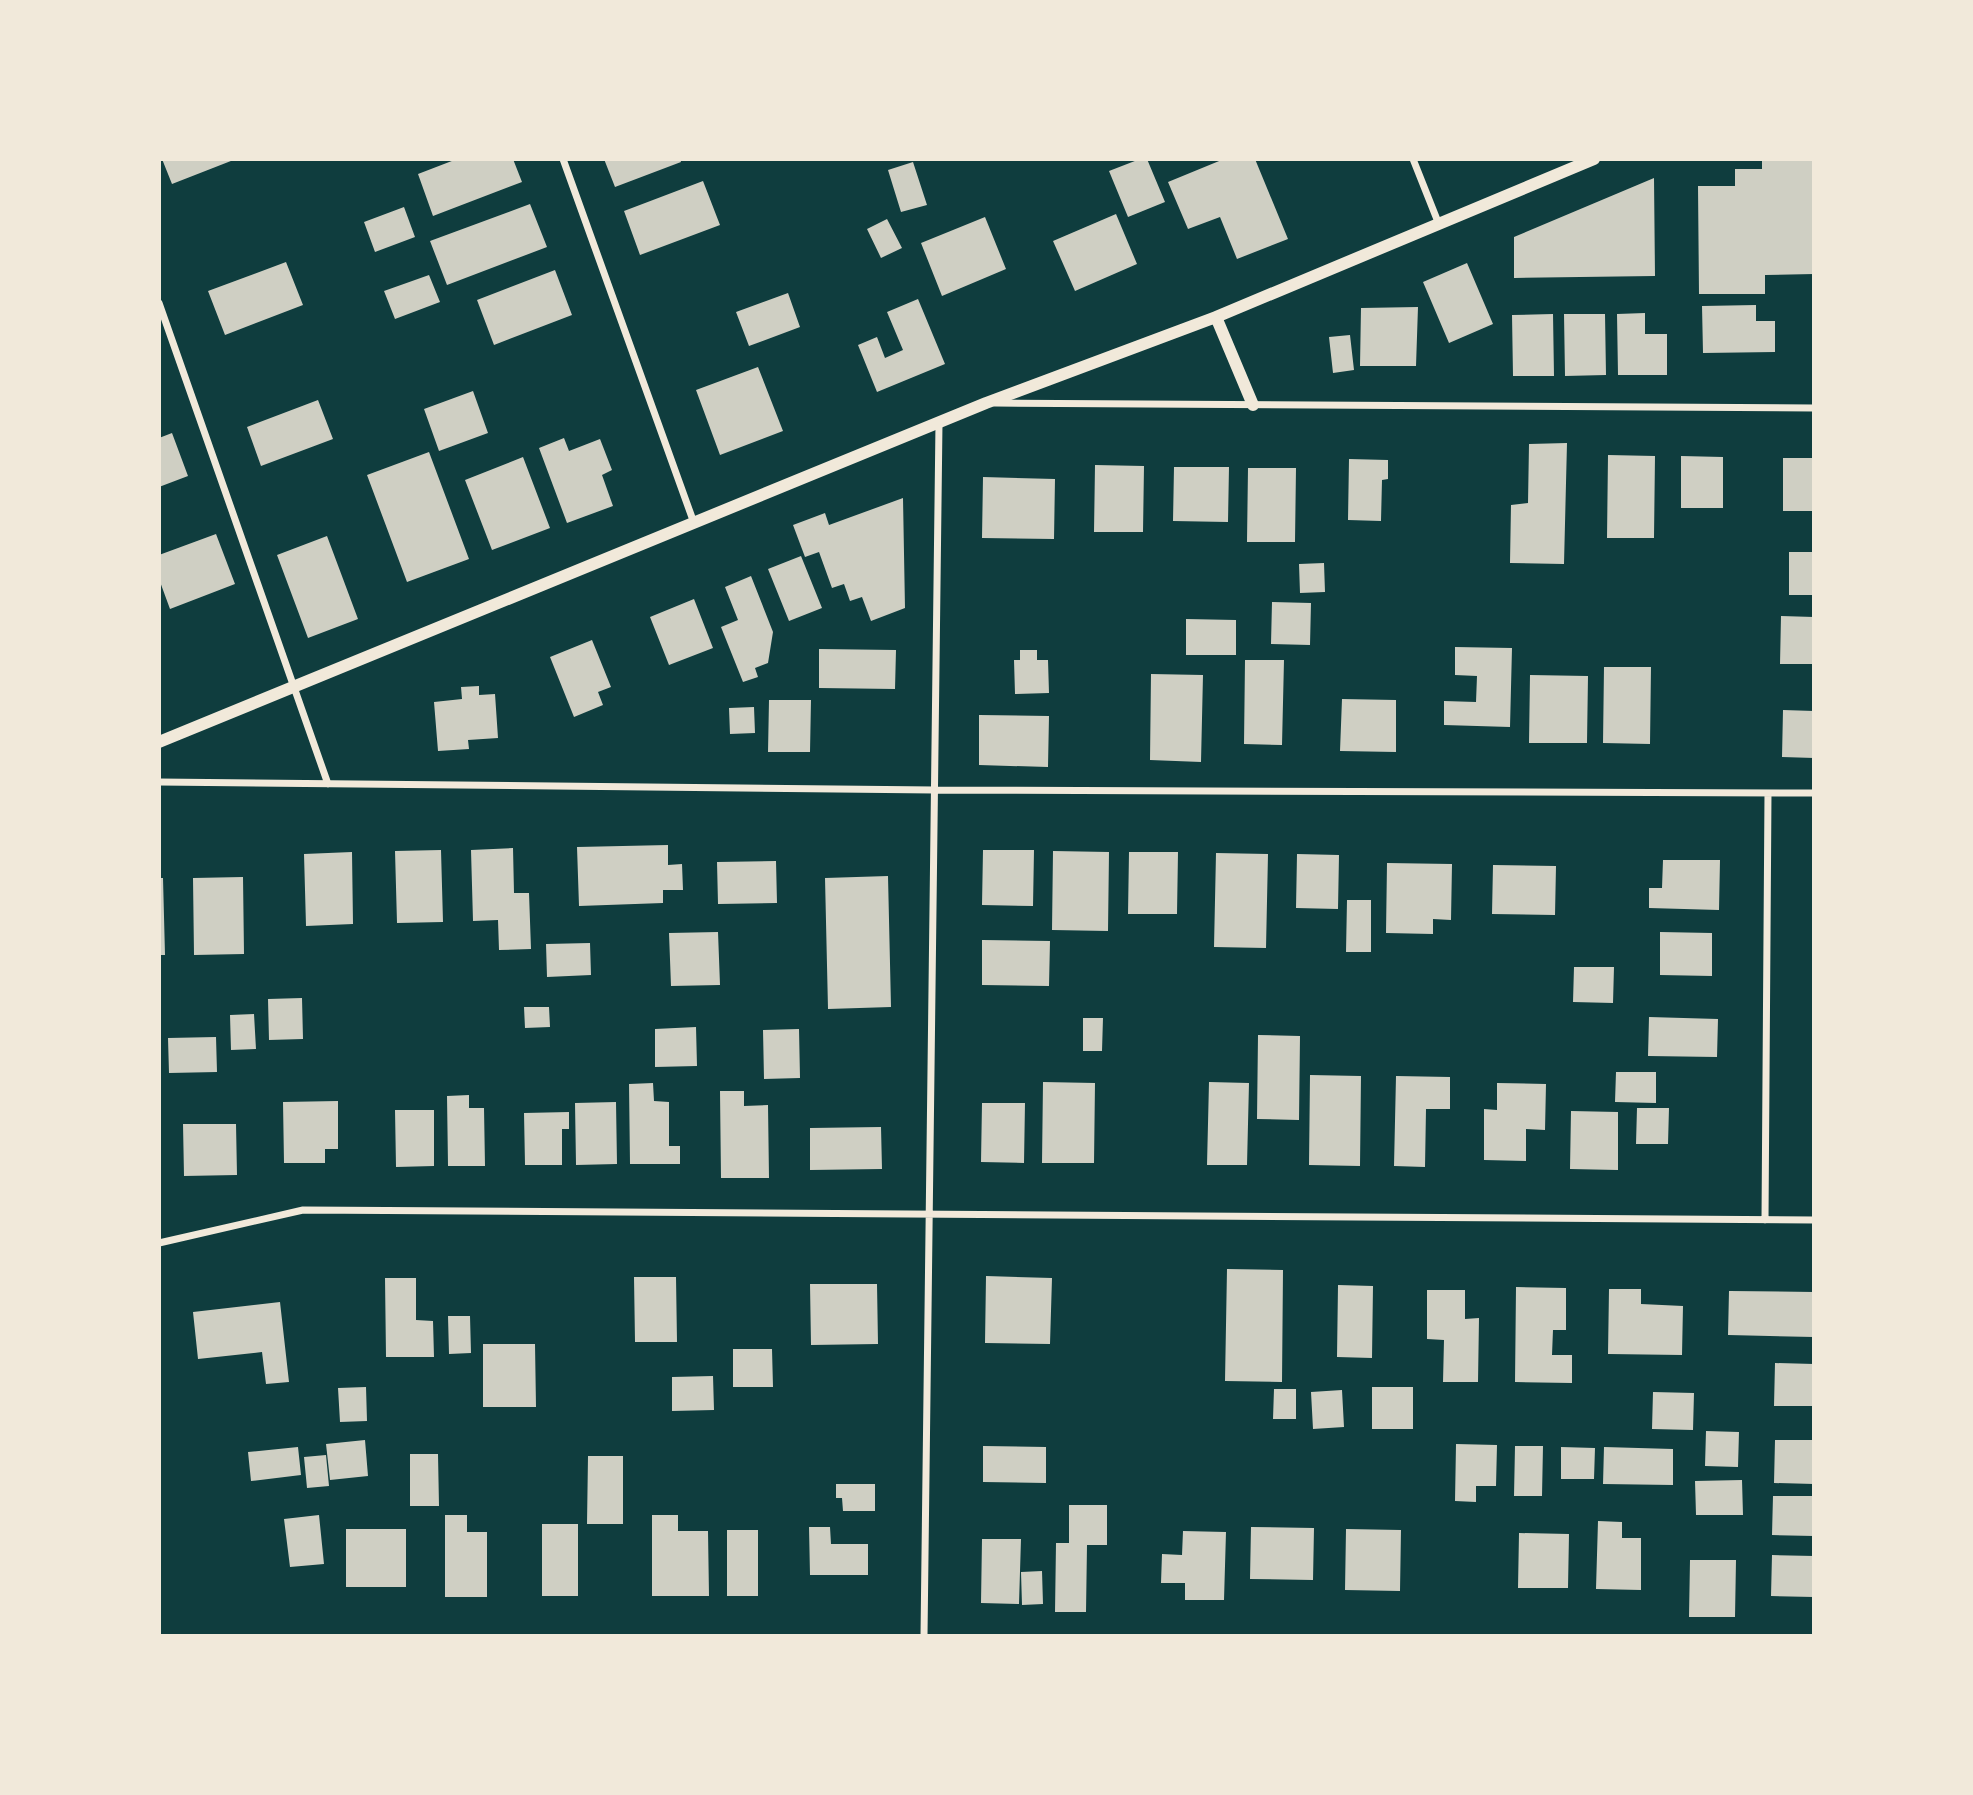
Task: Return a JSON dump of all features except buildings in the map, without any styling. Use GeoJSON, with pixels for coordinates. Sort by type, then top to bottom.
{"type":"FeatureCollection","features":[{"type":"Feature","properties":{"kind":"street"},"geometry":{"type":"LineString","coordinates":[[563,159],[694,523]]}},
{"type":"Feature","properties":{"kind":"street"},"geometry":{"type":"LineString","coordinates":[[1413,159],[1438,222]]}},
{"type":"Feature","properties":{"kind":"street"},"geometry":{"type":"LineString","coordinates":[[159,742],[986,403],[1216,317],[1594,159]]}},
{"type":"Feature","properties":{"kind":"street"},"geometry":{"type":"LineString","coordinates":[[159,303],[328,784]]}},
{"type":"Feature","properties":{"kind":"street"},"geometry":{"type":"LineString","coordinates":[[1216,317],[1253,405]]}},
{"type":"Feature","properties":{"kind":"street"},"geometry":{"type":"LineString","coordinates":[[986,403],[1814,408]]}},
{"type":"Feature","properties":{"kind":"street"},"geometry":{"type":"LineString","coordinates":[[924,1636],[939,423]]}},
{"type":"Feature","properties":{"kind":"street"},"geometry":{"type":"LineString","coordinates":[[159,782],[934,790],[1814,793]]}},
{"type":"Feature","properties":{"kind":"street"},"geometry":{"type":"LineString","coordinates":[[1765,1220],[1768,793]]}},
{"type":"Feature","properties":{"kind":"street"},"geometry":{"type":"LineString","coordinates":[[159,1243],[303,1210],[1814,1220]]}}]}
